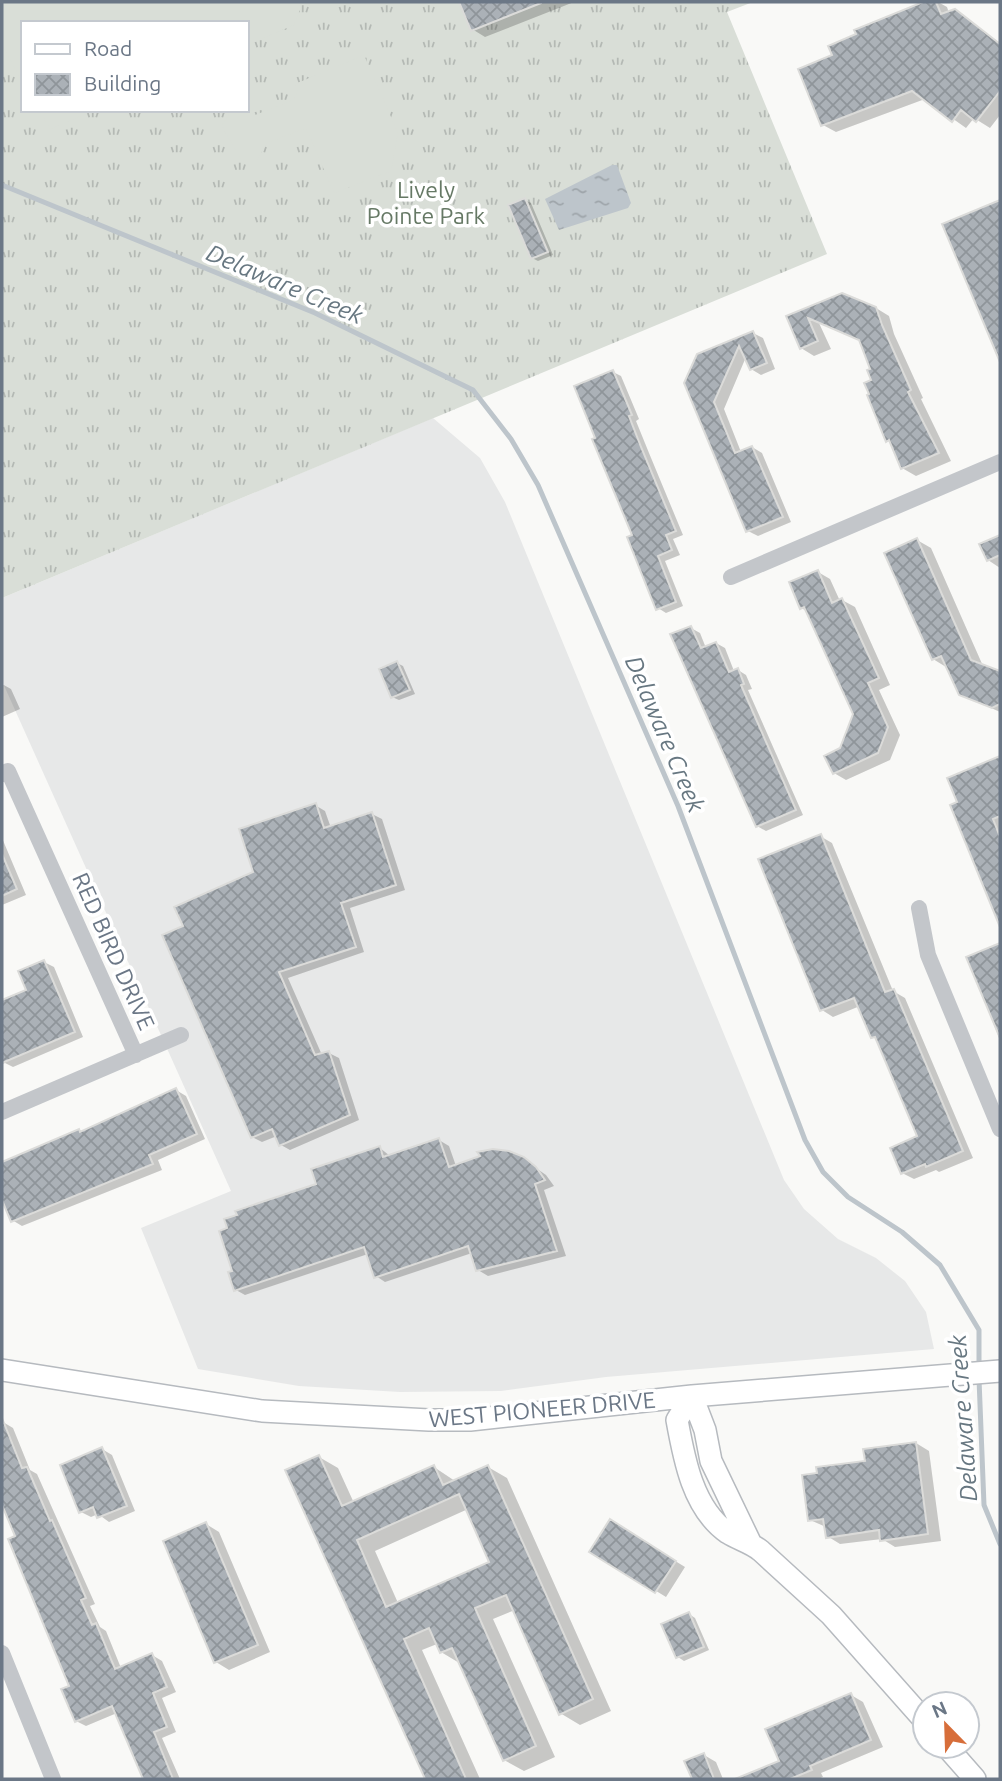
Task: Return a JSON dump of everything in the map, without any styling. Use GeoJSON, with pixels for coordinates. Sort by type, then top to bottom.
{"type":"FeatureCollection","features":[{"type":"Feature","properties":{"kind":"main road","name":"WEST PIONEER DRIVE"},"geometry":{"type":"LineString","coordinates":[[2,1370],[262,1411],[429,1420],[470,1420],[692,1396],[1000,1371]]}},
{"type":"Feature","properties":{"kind":"main road"},"geometry":{"type":"LineString","coordinates":[[692,1396],[705,1430],[711,1461],[750,1542],[831,1615],[911,1705]]}},
{"type":"Feature","properties":{"kind":"main road"},"geometry":{"type":"LineString","coordinates":[[958,1760],[975,1779]]}},
{"type":"Feature","properties":{"kind":"street"},"geometry":{"type":"LineString","coordinates":[[731,577],[1000,462]]}},
{"type":"Feature","properties":{"kind":"street","name":"RED BIRD DRIVE"},"geometry":{"type":"LineString","coordinates":[[2,1112],[136,1055],[5,773]]}},
{"type":"Feature","properties":{"kind":"street"},"geometry":{"type":"LineString","coordinates":[[919,908],[932,965],[1000,1129]]}},
{"type":"Feature","properties":{"kind":"street"},"geometry":{"type":"LineString","coordinates":[[136,1055],[181,1035]]}},
{"type":"Feature","properties":{"kind":"street"},"geometry":{"type":"LineString","coordinates":[[2,1653],[53,1779]]}},
{"type":"Feature","properties":{"kind":"shaded area"},"geometry":{"type":"Polygon","coordinates":[[[433,418],[480,458],[505,502],[784,1180],[804,1209],[838,1239],[876,1258],[905,1281],[926,1312],[934,1349],[606,1377],[501,1391],[400,1392],[299,1386],[198,1369],[141,1228],[231,1191],[2,681],[2,598],[433,418]]]}},
{"type":"Feature","properties":{"kind":"green space","name":"Lively Pointe Park"},"geometry":{"type":"Polygon","coordinates":[[[2,2],[753,2],[727,12],[827,254],[2,598],[2,2]]]}},
{"type":"Feature","properties":{"kind":"green space"},"geometry":{"type":"Polygon","coordinates":[[[2,2],[298,2],[301,7],[294,25],[248,45],[248,21],[21,21],[21,79],[2,45],[2,2]]]}},
{"type":"Feature","properties":{"kind":"green space"},"geometry":{"type":"Polygon","coordinates":[[[364,55],[398,133],[391,171],[334,193],[306,128],[267,143],[257,160],[241,160],[222,125],[231,112],[248,111],[255,115],[293,100],[298,92],[295,84],[364,55]]]}},
{"type":"Feature","properties":{"kind":"green space"},"geometry":{"type":"Polygon","coordinates":[[[40,112],[90,112],[50,129],[40,112]]]}},
{"type":"Feature","properties":{"kind":"water"},"geometry":{"type":"Polygon","coordinates":[[[612,165],[617,165],[631,203],[628,208],[559,230],[545,199],[612,165]]]}},
{"type":"Feature","properties":{"kind":"building"},"geometry":{"type":"Polygon","coordinates":[[[459,2],[541,2],[541,3],[471,31],[459,2]]]}},
{"type":"Feature","properties":{"kind":"building"},"geometry":{"type":"Polygon","coordinates":[[[923,2],[936,2],[941,14],[955,9],[1000,44],[1000,91],[976,122],[961,110],[952,122],[912,91],[821,126],[798,69],[832,55],[828,46],[856,34],[854,30],[923,2]]]}},
{"type":"Feature","properties":{"kind":"building"},"geometry":{"type":"Polygon","coordinates":[[[525,198],[548,252],[531,259],[508,205],[525,198]]]}},
{"type":"Feature","properties":{"kind":"building"},"geometry":{"type":"Polygon","coordinates":[[[1000,200],[1000,362],[942,224],[1000,200]]]}},
{"type":"Feature","properties":{"kind":"building"},"geometry":{"type":"Polygon","coordinates":[[[842,293],[876,307],[911,390],[908,392],[939,453],[901,469],[889,440],[886,442],[867,395],[869,394],[864,383],[871,380],[867,370],[870,369],[859,340],[808,318],[818,341],[800,349],[786,316],[842,293]]]}},
{"type":"Feature","properties":{"kind":"building"},"geometry":{"type":"Polygon","coordinates":[[[753,331],[767,363],[750,370],[739,346],[714,402],[735,453],[752,446],[783,517],[746,532],[684,383],[697,354],[753,331]]]}},
{"type":"Feature","properties":{"kind":"building"},"geometry":{"type":"Polygon","coordinates":[[[613,370],[676,531],[666,535],[672,550],[658,556],[676,602],[656,610],[627,537],[632,535],[592,439],[595,438],[574,386],[613,370]]]}},
{"type":"Feature","properties":{"kind":"building"},"geometry":{"type":"Polygon","coordinates":[[[1000,535],[1000,555],[987,561],[979,544],[1000,535]]]}},
{"type":"Feature","properties":{"kind":"building"},"geometry":{"type":"Polygon","coordinates":[[[917,538],[971,660],[1000,671],[1000,704],[992,708],[959,695],[941,656],[932,660],[884,553],[917,538]]]}},
{"type":"Feature","properties":{"kind":"building"},"geometry":{"type":"Polygon","coordinates":[[[818,570],[832,603],[842,598],[879,678],[868,683],[888,727],[878,753],[833,774],[824,756],[840,748],[853,714],[804,607],[800,609],[789,582],[818,570]]]}},
{"type":"Feature","properties":{"kind":"building"},"geometry":{"type":"Polygon","coordinates":[[[691,626],[701,648],[716,642],[729,672],[738,668],[744,684],[741,685],[796,810],[756,827],[670,634],[691,626]]]}},
{"type":"Feature","properties":{"kind":"building"},"geometry":{"type":"Polygon","coordinates":[[[397,661],[410,690],[391,698],[379,669],[397,661]]]}},
{"type":"Feature","properties":{"kind":"building"},"geometry":{"type":"Polygon","coordinates":[[[1000,756],[1000,816],[993,819],[1000,837],[1000,927],[950,805],[957,802],[947,778],[1000,756]]]}},
{"type":"Feature","properties":{"kind":"building"},"geometry":{"type":"Polygon","coordinates":[[[316,803],[324,828],[372,812],[396,885],[341,903],[356,947],[279,972],[315,1055],[329,1051],[350,1115],[279,1146],[272,1129],[251,1138],[162,935],[183,926],[174,907],[253,872],[239,829],[316,803]]]}},
{"type":"Feature","properties":{"kind":"building"},"geometry":{"type":"Polygon","coordinates":[[[821,834],[885,992],[894,989],[963,1151],[926,1167],[925,1164],[901,1174],[890,1148],[917,1136],[875,1037],[871,1038],[854,998],[820,1011],[758,859],[821,834]]]}},
{"type":"Feature","properties":{"kind":"building"},"geometry":{"type":"Polygon","coordinates":[[[2,854],[17,889],[2,896],[2,854]]]}},
{"type":"Feature","properties":{"kind":"building"},"geometry":{"type":"Polygon","coordinates":[[[1000,943],[1000,1038],[966,957],[1000,943]]]}},
{"type":"Feature","properties":{"kind":"building"},"geometry":{"type":"Polygon","coordinates":[[[44,960],[75,1032],[2,1063],[2,1000],[26,990],[18,971],[44,960]]]}},
{"type":"Feature","properties":{"kind":"building"},"geometry":{"type":"Polygon","coordinates":[[[176,1088],[197,1134],[149,1155],[153,1164],[11,1222],[2,1200],[2,1162],[79,1129],[80,1132],[176,1088]]]}},
{"type":"Feature","properties":{"kind":"building"},"geometry":{"type":"Polygon","coordinates":[[[439,1138],[449,1167],[480,1156],[477,1152],[493,1149],[524,1157],[536,1167],[545,1180],[535,1184],[557,1251],[476,1271],[468,1246],[374,1278],[364,1247],[234,1291],[228,1272],[232,1271],[219,1231],[227,1228],[224,1219],[237,1215],[235,1211],[316,1184],[311,1169],[380,1146],[383,1157],[439,1138]]]}},
{"type":"Feature","properties":{"kind":"building"},"geometry":{"type":"Polygon","coordinates":[[[2,1418],[22,1468],[27,1467],[50,1521],[52,1520],[86,1598],[81,1600],[92,1625],[96,1623],[115,1669],[152,1653],[167,1687],[153,1693],[167,1727],[154,1732],[173,1779],[143,1779],[112,1706],[75,1722],[61,1689],[69,1686],[8,1539],[15,1536],[2,1505],[2,1418]]]}},
{"type":"Feature","properties":{"kind":"building"},"geometry":{"type":"Polygon","coordinates":[[[916,1442],[928,1534],[880,1541],[879,1530],[826,1538],[823,1519],[808,1521],[802,1475],[817,1473],[816,1467],[865,1461],[863,1449],[916,1442]]]}},
{"type":"Feature","properties":{"kind":"building"},"geometry":{"type":"Polygon","coordinates":[[[102,1447],[127,1506],[97,1518],[93,1507],[79,1513],[60,1465],[102,1447]]]}},
{"type":"Feature","properties":{"kind":"building"},"geometry":{"type":"Polygon","coordinates":[[[319,1455],[342,1506],[434,1465],[443,1485],[488,1465],[593,1699],[559,1715],[506,1595],[475,1608],[536,1746],[503,1761],[452,1648],[440,1653],[429,1628],[404,1639],[466,1779],[425,1779],[285,1470],[319,1455]],[[459,1494],[357,1540],[386,1607],[489,1562],[459,1494]]]}},
{"type":"Feature","properties":{"kind":"building"},"geometry":{"type":"Polygon","coordinates":[[[610,1519],[676,1561],[655,1593],[589,1552],[610,1519]]]}},
{"type":"Feature","properties":{"kind":"building"},"geometry":{"type":"Polygon","coordinates":[[[206,1522],[258,1645],[214,1663],[163,1541],[206,1522]]]}},
{"type":"Feature","properties":{"kind":"building"},"geometry":{"type":"Polygon","coordinates":[[[689,1612],[704,1647],[676,1658],[661,1624],[689,1612]]]}},
{"type":"Feature","properties":{"kind":"building"},"geometry":{"type":"Polygon","coordinates":[[[851,1693],[871,1740],[810,1766],[812,1770],[790,1779],[735,1779],[779,1761],[765,1729],[851,1693]]]}},
{"type":"Feature","properties":{"kind":"building"},"geometry":{"type":"Polygon","coordinates":[[[704,1753],[714,1779],[692,1779],[684,1761],[704,1753]]]}},
{"type":"Feature","properties":{"kind":"waterway","name":"Delaware Creek"},"geometry":{"type":"LineString","coordinates":[[2,185],[315,313],[473,390],[511,439],[538,485],[678,806],[805,1140],[823,1172],[848,1197],[902,1232],[940,1265],[979,1330],[979,1369]]}},
{"type":"Feature","properties":{"kind":"waterway","name":"Delaware Creek"},"geometry":{"type":"LineString","coordinates":[[979,1379],[984,1505],[1000,1544]]}}]}
